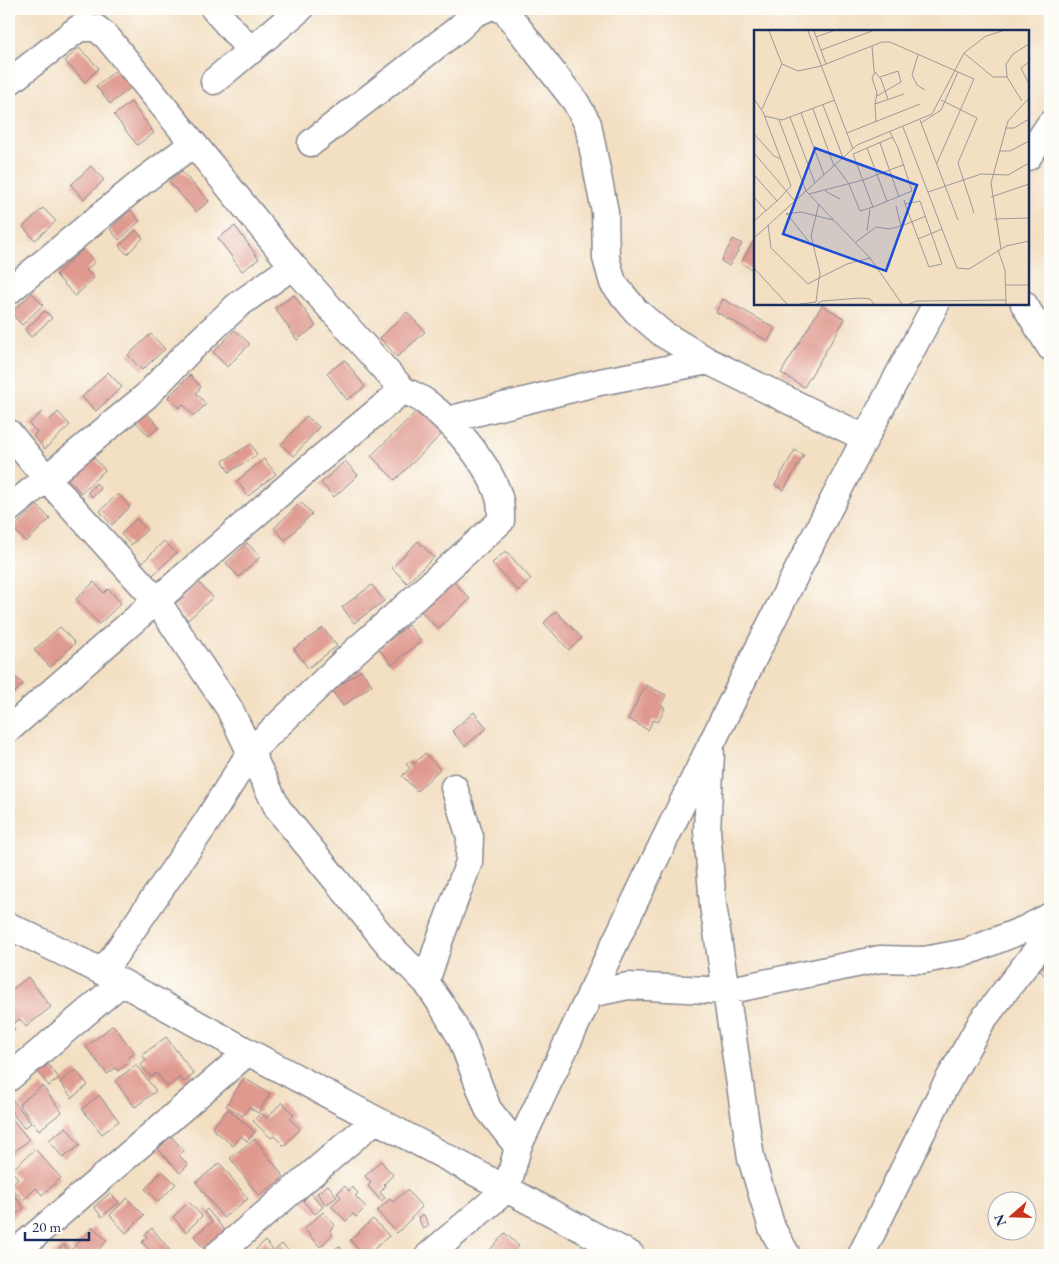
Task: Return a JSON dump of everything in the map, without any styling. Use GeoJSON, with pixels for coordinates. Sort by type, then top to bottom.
{"type":"FeatureCollection","features":[{"type":"Feature","properties":{"kind":"street"},"geometry":{"type":"LineString","coordinates":[[214,9],[251,51]]}},
{"type":"Feature","properties":{"kind":"street"},"geometry":{"type":"LineString","coordinates":[[214,81],[300,9]]}},
{"type":"Feature","properties":{"kind":"street"},"geometry":{"type":"LineString","coordinates":[[310,143],[458,29],[474,14],[485,9]]}},
{"type":"Feature","properties":{"kind":"street"},"geometry":{"type":"LineString","coordinates":[[500,9],[505,11],[575,102],[588,124],[605,212],[606,258],[613,284],[636,312],[663,334],[708,361],[865,438]]}},
{"type":"Feature","properties":{"kind":"street"},"geometry":{"type":"LineString","coordinates":[[9,82],[79,28],[96,28],[107,38],[293,266],[403,390],[425,401],[447,420],[486,469],[495,486],[500,502],[501,521],[351,655],[251,752],[112,978],[9,1078]]}},
{"type":"Feature","properties":{"kind":"street"},"geometry":{"type":"LineString","coordinates":[[1029,156],[1050,124]]}},
{"type":"Feature","properties":{"kind":"street"},"geometry":{"type":"LineString","coordinates":[[9,292],[143,181],[193,144]]}},
{"type":"Feature","properties":{"kind":"street"},"geometry":{"type":"LineString","coordinates":[[9,509],[146,396],[189,351],[238,305],[293,266]]}},
{"type":"Feature","properties":{"kind":"street"},"geometry":{"type":"LineString","coordinates":[[429,1255],[507,1189],[518,1147],[711,744],[865,438],[935,305]]}},
{"type":"Feature","properties":{"kind":"street"},"geometry":{"type":"LineString","coordinates":[[1025,305],[1050,347]]}},
{"type":"Feature","properties":{"kind":"street"},"geometry":{"type":"LineString","coordinates":[[447,420],[600,382],[708,361]]}},
{"type":"Feature","properties":{"kind":"street"},"geometry":{"type":"LineString","coordinates":[[9,729],[309,468],[403,390]]}},
{"type":"Feature","properties":{"kind":"street"},"geometry":{"type":"LineString","coordinates":[[9,433],[46,478],[157,601],[229,708],[278,809],[389,945],[426,982],[441,1004],[462,1038],[488,1109],[518,1147]]}},
{"type":"Feature","properties":{"kind":"street"},"geometry":{"type":"LineString","coordinates":[[711,744],[708,830],[713,905],[751,1158],[772,1228],[787,1255]]}},
{"type":"Feature","properties":{"kind":"street"},"geometry":{"type":"LineString","coordinates":[[426,982],[469,862],[470,837],[454,787]]}},
{"type":"Feature","properties":{"kind":"street"},"geometry":{"type":"LineString","coordinates":[[590,994],[628,986],[726,991],[880,959],[924,960],[967,952],[1025,929],[1050,916]]}},
{"type":"Feature","properties":{"kind":"street"},"geometry":{"type":"LineString","coordinates":[[9,926],[112,978],[631,1255]]}},
{"type":"Feature","properties":{"kind":"street"},"geometry":{"type":"LineString","coordinates":[[861,1255],[944,1088],[982,1021],[1050,933]]}},
{"type":"Feature","properties":{"kind":"street"},"geometry":{"type":"LineString","coordinates":[[12,1255],[248,1052]]}},
{"type":"Feature","properties":{"kind":"street"},"geometry":{"type":"LineString","coordinates":[[217,1255],[375,1120]]}},
{"type":"Feature","properties":{"kind":"building"},"geometry":{"type":"Polygon","coordinates":[[[79,48],[99,68],[85,82],[65,61],[79,48]]]}},
{"type":"Feature","properties":{"kind":"building"},"geometry":{"type":"Polygon","coordinates":[[[119,68],[133,86],[110,104],[96,86],[119,68]]]}},
{"type":"Feature","properties":{"kind":"building"},"geometry":{"type":"Polygon","coordinates":[[[131,102],[154,133],[137,145],[114,115],[131,102]]]}},
{"type":"Feature","properties":{"kind":"building"},"geometry":{"type":"Polygon","coordinates":[[[91,166],[104,180],[84,199],[71,185],[91,166]]]}},
{"type":"Feature","properties":{"kind":"building"},"geometry":{"type":"Polygon","coordinates":[[[181,171],[209,201],[196,212],[169,182],[181,171]]]}},
{"type":"Feature","properties":{"kind":"building"},"geometry":{"type":"Polygon","coordinates":[[[43,208],[56,221],[35,240],[23,227],[43,208]]]}},
{"type":"Feature","properties":{"kind":"building"},"geometry":{"type":"Polygon","coordinates":[[[130,210],[140,221],[119,240],[110,229],[130,210]]]}},
{"type":"Feature","properties":{"kind":"building"},"geometry":{"type":"Polygon","coordinates":[[[235,226],[259,259],[242,271],[218,238],[235,226]]]}},
{"type":"Feature","properties":{"kind":"building"},"geometry":{"type":"Polygon","coordinates":[[[136,230],[143,238],[127,254],[119,246],[136,230]]]}},
{"type":"Feature","properties":{"kind":"building"},"geometry":{"type":"Polygon","coordinates":[[[733,239],[742,244],[729,266],[721,261],[733,239]]]}},
{"type":"Feature","properties":{"kind":"building"},"geometry":{"type":"Polygon","coordinates":[[[753,242],[754,270],[741,263],[753,242]]]}},
{"type":"Feature","properties":{"kind":"building"},"geometry":{"type":"Polygon","coordinates":[[[83,249],[95,262],[86,270],[94,278],[75,296],[56,275],[83,249]]]}},
{"type":"Feature","properties":{"kind":"building"},"geometry":{"type":"Polygon","coordinates":[[[32,293],[43,305],[22,325],[11,313],[32,293]]]}},
{"type":"Feature","properties":{"kind":"building"},"geometry":{"type":"Polygon","coordinates":[[[294,295],[316,326],[297,340],[275,308],[294,295]]]}},
{"type":"Feature","properties":{"kind":"building"},"geometry":{"type":"Polygon","coordinates":[[[723,299],[775,328],[768,341],[716,312],[723,299]]]}},
{"type":"Feature","properties":{"kind":"building"},"geometry":{"type":"Polygon","coordinates":[[[822,305],[845,319],[804,387],[781,373],[822,305]]]}},
{"type":"Feature","properties":{"kind":"building"},"geometry":{"type":"Polygon","coordinates":[[[45,311],[52,318],[31,337],[25,330],[45,311]]]}},
{"type":"Feature","properties":{"kind":"building"},"geometry":{"type":"Polygon","coordinates":[[[407,312],[425,332],[397,357],[380,338],[407,312]]]}},
{"type":"Feature","properties":{"kind":"building"},"geometry":{"type":"Polygon","coordinates":[[[235,330],[250,344],[227,367],[213,352],[235,330]]]}},
{"type":"Feature","properties":{"kind":"building"},"geometry":{"type":"Polygon","coordinates":[[[151,334],[165,349],[142,370],[128,355],[151,334]]]}},
{"type":"Feature","properties":{"kind":"building"},"geometry":{"type":"Polygon","coordinates":[[[345,360],[365,387],[347,400],[327,373],[345,360]]]}},
{"type":"Feature","properties":{"kind":"building"},"geometry":{"type":"Polygon","coordinates":[[[108,372],[122,387],[96,411],[82,397],[108,372]]]}},
{"type":"Feature","properties":{"kind":"building"},"geometry":{"type":"Polygon","coordinates":[[[190,375],[201,387],[196,393],[206,404],[194,416],[183,404],[179,408],[168,397],[190,375]]]}},
{"type":"Feature","properties":{"kind":"building"},"geometry":{"type":"Polygon","coordinates":[[[423,405],[447,429],[395,480],[371,456],[423,405]]]}},
{"type":"Feature","properties":{"kind":"building"},"geometry":{"type":"Polygon","coordinates":[[[144,410],[159,427],[149,436],[134,420],[144,410]]]}},
{"type":"Feature","properties":{"kind":"building"},"geometry":{"type":"Polygon","coordinates":[[[42,412],[50,420],[58,412],[70,425],[45,449],[33,436],[37,432],[29,424],[42,412]]]}},
{"type":"Feature","properties":{"kind":"building"},"geometry":{"type":"Polygon","coordinates":[[[306,416],[319,427],[294,456],[281,445],[306,416]]]}},
{"type":"Feature","properties":{"kind":"building"},"geometry":{"type":"Polygon","coordinates":[[[251,444],[257,455],[229,472],[223,461],[251,444]]]}},
{"type":"Feature","properties":{"kind":"building"},"geometry":{"type":"Polygon","coordinates":[[[795,450],[804,455],[784,490],[775,485],[795,450]]]}},
{"type":"Feature","properties":{"kind":"building"},"geometry":{"type":"Polygon","coordinates":[[[91,455],[105,470],[81,493],[67,478],[91,455]]]}},
{"type":"Feature","properties":{"kind":"building"},"geometry":{"type":"Polygon","coordinates":[[[264,459],[276,474],[248,496],[237,481],[264,459]]]}},
{"type":"Feature","properties":{"kind":"building"},"geometry":{"type":"Polygon","coordinates":[[[345,461],[358,475],[334,497],[321,483],[345,461]]]}},
{"type":"Feature","properties":{"kind":"building"},"geometry":{"type":"Polygon","coordinates":[[[96,483],[101,489],[92,497],[88,492],[96,483]]]}},
{"type":"Feature","properties":{"kind":"building"},"geometry":{"type":"Polygon","coordinates":[[[118,494],[130,507],[112,525],[100,511],[118,494]]]}},
{"type":"Feature","properties":{"kind":"building"},"geometry":{"type":"Polygon","coordinates":[[[301,502],[312,514],[285,540],[274,528],[301,502]]]}},
{"type":"Feature","properties":{"kind":"building"},"geometry":{"type":"Polygon","coordinates":[[[37,505],[50,519],[26,542],[13,528],[37,505]]]}},
{"type":"Feature","properties":{"kind":"building"},"geometry":{"type":"Polygon","coordinates":[[[136,519],[147,530],[131,545],[121,534],[136,519]]]}},
{"type":"Feature","properties":{"kind":"building"},"geometry":{"type":"Polygon","coordinates":[[[164,541],[176,553],[152,576],[141,564],[164,541]]]}},
{"type":"Feature","properties":{"kind":"building"},"geometry":{"type":"Polygon","coordinates":[[[418,541],[434,557],[407,583],[392,568],[418,541]]]}},
{"type":"Feature","properties":{"kind":"building"},"geometry":{"type":"Polygon","coordinates":[[[247,543],[260,557],[239,577],[226,563],[247,543]]]}},
{"type":"Feature","properties":{"kind":"building"},"geometry":{"type":"Polygon","coordinates":[[[506,551],[531,579],[518,591],[492,563],[506,551]]]}},
{"type":"Feature","properties":{"kind":"building"},"geometry":{"type":"Polygon","coordinates":[[[450,578],[470,599],[438,629],[418,608],[450,578]]]}},
{"type":"Feature","properties":{"kind":"building"},"geometry":{"type":"Polygon","coordinates":[[[94,582],[104,593],[108,589],[121,603],[99,624],[76,599],[94,582]]]}},
{"type":"Feature","properties":{"kind":"building"},"geometry":{"type":"Polygon","coordinates":[[[198,582],[213,597],[188,620],[174,605],[198,582]]]}},
{"type":"Feature","properties":{"kind":"building"},"geometry":{"type":"Polygon","coordinates":[[[372,585],[384,601],[354,623],[342,607],[372,585]]]}},
{"type":"Feature","properties":{"kind":"building"},"geometry":{"type":"Polygon","coordinates":[[[556,611],[582,638],[569,650],[544,623],[556,611]]]}},
{"type":"Feature","properties":{"kind":"building"},"geometry":{"type":"Polygon","coordinates":[[[408,625],[421,641],[392,665],[379,649],[408,625]]]}},
{"type":"Feature","properties":{"kind":"building"},"geometry":{"type":"Polygon","coordinates":[[[60,627],[75,643],[50,667],[34,650],[60,627]]]}},
{"type":"Feature","properties":{"kind":"building"},"geometry":{"type":"Polygon","coordinates":[[[323,628],[337,646],[308,668],[294,649],[323,628]]]}},
{"type":"Feature","properties":{"kind":"building"},"geometry":{"type":"Polygon","coordinates":[[[361,670],[372,685],[343,706],[332,691],[361,670]]]}},
{"type":"Feature","properties":{"kind":"building"},"geometry":{"type":"Polygon","coordinates":[[[11,672],[23,684],[9,698],[9,674],[11,672]]]}},
{"type":"Feature","properties":{"kind":"building"},"geometry":{"type":"Polygon","coordinates":[[[646,685],[666,695],[661,705],[665,708],[658,722],[653,720],[648,730],[628,719],[646,685]]]}},
{"type":"Feature","properties":{"kind":"building"},"geometry":{"type":"Polygon","coordinates":[[[474,712],[487,728],[465,746],[452,731],[474,712]]]}},
{"type":"Feature","properties":{"kind":"building"},"geometry":{"type":"Polygon","coordinates":[[[425,753],[440,769],[417,791],[402,776],[410,768],[406,764],[411,760],[414,764],[425,753]]]}},
{"type":"Feature","properties":{"kind":"building"},"geometry":{"type":"Polygon","coordinates":[[[1050,959],[1050,981],[1039,970],[1050,959]]]}},
{"type":"Feature","properties":{"kind":"building"},"geometry":{"type":"Polygon","coordinates":[[[28,977],[51,1007],[26,1027],[20,1019],[11,1025],[15,1030],[9,1034],[9,992],[28,977]]]}},
{"type":"Feature","properties":{"kind":"building"},"geometry":{"type":"Polygon","coordinates":[[[113,1025],[135,1053],[128,1058],[131,1061],[118,1071],[116,1068],[107,1074],[86,1047],[113,1025]]]}},
{"type":"Feature","properties":{"kind":"building"},"geometry":{"type":"Polygon","coordinates":[[[166,1037],[194,1074],[184,1082],[180,1077],[168,1087],[156,1073],[151,1077],[141,1065],[146,1060],[142,1055],[166,1037]]]}},
{"type":"Feature","properties":{"kind":"building"},"geometry":{"type":"Polygon","coordinates":[[[48,1064],[59,1078],[49,1086],[38,1072],[48,1064]]]}},
{"type":"Feature","properties":{"kind":"building"},"geometry":{"type":"Polygon","coordinates":[[[136,1065],[156,1091],[135,1107],[115,1081],[136,1065]]]}},
{"type":"Feature","properties":{"kind":"building"},"geometry":{"type":"Polygon","coordinates":[[[76,1070],[88,1085],[72,1098],[60,1082],[76,1070]]]}},
{"type":"Feature","properties":{"kind":"building"},"geometry":{"type":"Polygon","coordinates":[[[244,1078],[270,1094],[258,1113],[249,1107],[243,1116],[226,1106],[244,1078]]]}},
{"type":"Feature","properties":{"kind":"building"},"geometry":{"type":"Polygon","coordinates":[[[42,1086],[62,1112],[39,1130],[19,1104],[42,1086]]]}},
{"type":"Feature","properties":{"kind":"building"},"geometry":{"type":"Polygon","coordinates":[[[99,1095],[119,1121],[102,1134],[82,1109],[99,1095]]]}},
{"type":"Feature","properties":{"kind":"building"},"geometry":{"type":"Polygon","coordinates":[[[13,1100],[31,1123],[24,1128],[9,1109],[9,1103],[13,1100]]]}},
{"type":"Feature","properties":{"kind":"building"},"geometry":{"type":"Polygon","coordinates":[[[282,1102],[294,1115],[290,1119],[300,1129],[284,1146],[274,1136],[271,1138],[253,1121],[261,1113],[267,1118],[282,1102]]]}},
{"type":"Feature","properties":{"kind":"building"},"geometry":{"type":"Polygon","coordinates":[[[228,1109],[255,1132],[247,1141],[241,1136],[233,1146],[212,1128],[228,1109]]]}},
{"type":"Feature","properties":{"kind":"building"},"geometry":{"type":"Polygon","coordinates":[[[9,1115],[29,1140],[9,1156],[9,1115]]]}},
{"type":"Feature","properties":{"kind":"building"},"geometry":{"type":"Polygon","coordinates":[[[66,1127],[80,1145],[63,1158],[49,1140],[66,1127]]]}},
{"type":"Feature","properties":{"kind":"building"},"geometry":{"type":"Polygon","coordinates":[[[171,1136],[184,1151],[179,1155],[188,1165],[180,1173],[158,1149],[171,1136]]]}},
{"type":"Feature","properties":{"kind":"building"},"geometry":{"type":"Polygon","coordinates":[[[255,1139],[284,1177],[259,1196],[230,1158],[255,1139]]]}},
{"type":"Feature","properties":{"kind":"building"},"geometry":{"type":"Polygon","coordinates":[[[35,1149],[61,1178],[42,1195],[36,1188],[23,1200],[10,1186],[18,1178],[11,1171],[35,1149]]]}},
{"type":"Feature","properties":{"kind":"building"},"geometry":{"type":"Polygon","coordinates":[[[381,1161],[393,1175],[384,1184],[386,1186],[380,1192],[385,1198],[381,1201],[368,1186],[371,1183],[365,1176],[381,1161]]]}},
{"type":"Feature","properties":{"kind":"building"},"geometry":{"type":"Polygon","coordinates":[[[220,1163],[248,1199],[223,1218],[196,1182],[220,1163]]]}},
{"type":"Feature","properties":{"kind":"building"},"geometry":{"type":"Polygon","coordinates":[[[162,1171],[176,1184],[158,1202],[145,1189],[162,1171]]]}},
{"type":"Feature","properties":{"kind":"building"},"geometry":{"type":"Polygon","coordinates":[[[328,1185],[337,1197],[326,1205],[317,1193],[328,1185]]]}},
{"type":"Feature","properties":{"kind":"building"},"geometry":{"type":"Polygon","coordinates":[[[345,1186],[349,1191],[352,1187],[358,1193],[355,1196],[366,1207],[356,1217],[353,1214],[346,1221],[331,1206],[341,1197],[337,1193],[345,1186]]]}},
{"type":"Feature","properties":{"kind":"building"},"geometry":{"type":"Polygon","coordinates":[[[407,1190],[422,1207],[397,1233],[377,1211],[390,1199],[393,1202],[407,1190]]]}},
{"type":"Feature","properties":{"kind":"building"},"geometry":{"type":"Polygon","coordinates":[[[13,1193],[24,1208],[9,1220],[9,1196],[13,1193]]]}},
{"type":"Feature","properties":{"kind":"building"},"geometry":{"type":"Polygon","coordinates":[[[110,1193],[119,1202],[102,1217],[94,1207],[110,1193]]]}},
{"type":"Feature","properties":{"kind":"building"},"geometry":{"type":"Polygon","coordinates":[[[311,1193],[323,1207],[315,1214],[303,1201],[311,1193]]]}},
{"type":"Feature","properties":{"kind":"building"},"geometry":{"type":"Polygon","coordinates":[[[127,1198],[144,1215],[126,1233],[110,1215],[127,1198]]]}},
{"type":"Feature","properties":{"kind":"building"},"geometry":{"type":"Polygon","coordinates":[[[189,1202],[202,1216],[186,1232],[173,1217],[189,1202]]]}},
{"type":"Feature","properties":{"kind":"building"},"geometry":{"type":"Polygon","coordinates":[[[207,1209],[226,1232],[205,1250],[194,1236],[212,1222],[204,1212],[207,1209]]]}},
{"type":"Feature","properties":{"kind":"building"},"geometry":{"type":"Polygon","coordinates":[[[323,1212],[335,1225],[330,1230],[333,1234],[320,1247],[304,1229],[323,1212]]]}},
{"type":"Feature","properties":{"kind":"building"},"geometry":{"type":"Polygon","coordinates":[[[424,1215],[429,1226],[423,1229],[418,1217],[424,1215]]]}},
{"type":"Feature","properties":{"kind":"building"},"geometry":{"type":"Polygon","coordinates":[[[373,1219],[389,1236],[373,1250],[378,1255],[363,1255],[350,1240],[373,1219]]]}},
{"type":"Feature","properties":{"kind":"building"},"geometry":{"type":"Polygon","coordinates":[[[93,1227],[107,1241],[97,1251],[101,1255],[87,1255],[85,1253],[77,1255],[72,1249],[93,1227]]]}},
{"type":"Feature","properties":{"kind":"building"},"geometry":{"type":"Polygon","coordinates":[[[152,1228],[172,1253],[169,1255],[153,1255],[142,1242],[147,1237],[145,1234],[152,1228]]]}},
{"type":"Feature","properties":{"kind":"building"},"geometry":{"type":"Polygon","coordinates":[[[505,1233],[519,1246],[511,1255],[494,1255],[489,1251],[505,1233]]]}},
{"type":"Feature","properties":{"kind":"building"},"geometry":{"type":"Polygon","coordinates":[[[265,1241],[274,1251],[282,1244],[293,1255],[262,1255],[256,1249],[265,1241]]]}},
{"type":"Feature","properties":{"kind":"building"},"geometry":{"type":"Polygon","coordinates":[[[64,1245],[72,1255],[51,1255],[64,1245]]]}},
{"type":"Feature","properties":{"kind":"building"},"geometry":{"type":"Polygon","coordinates":[[[339,1246],[347,1255],[328,1255],[339,1246]]]}}]}
